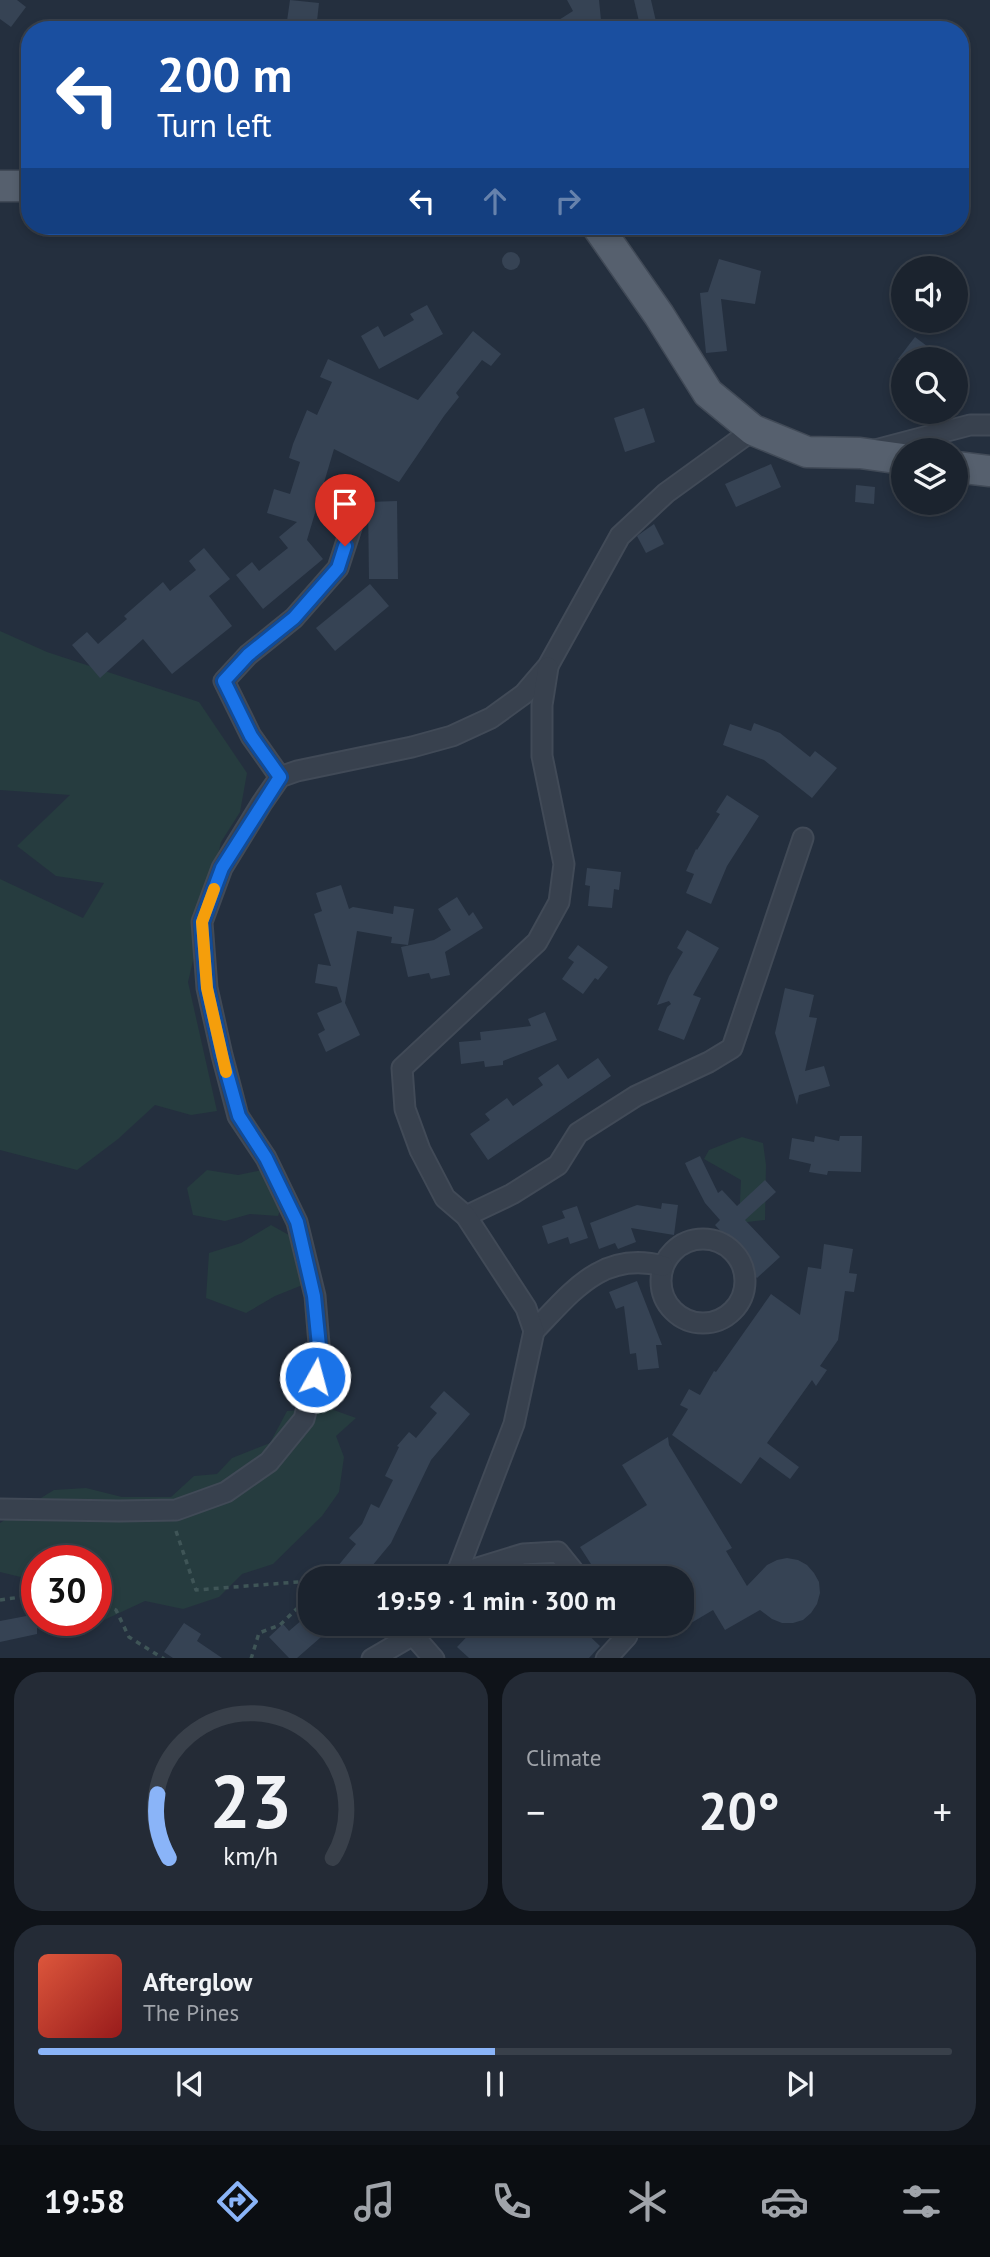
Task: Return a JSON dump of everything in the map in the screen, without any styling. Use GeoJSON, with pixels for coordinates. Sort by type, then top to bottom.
{"type":"FeatureCollection","features":[{"type":"Feature","properties":{"kind":"main road"},"geometry":{"type":"LineString","coordinates":[[0,186],[21,186]]}},
{"type":"Feature","properties":{"kind":"main road"},"geometry":{"type":"LineString","coordinates":[[603,235],[659,315],[708,393],[753,430],[807,453],[860,453],[891,457]]}},
{"type":"Feature","properties":{"kind":"main road"},"geometry":{"type":"LineString","coordinates":[[968,468],[990,471]]}},
{"type":"Feature","properties":{"kind":"street"},"geometry":{"type":"LineString","coordinates":[[860,453],[970,425],[990,425]]}},
{"type":"Feature","properties":{"kind":"street"},"geometry":{"type":"LineString","coordinates":[[0,1509],[176,1510],[226,1493],[269,1462],[304,1419],[320,1356],[314,1296],[297,1222],[266,1158],[239,1116],[207,988],[202,922],[222,868],[280,777],[452,736],[491,718],[524,694],[548,666],[620,536],[666,493],[753,430]]}},
{"type":"Feature","properties":{"kind":"street"},"geometry":{"type":"LineString","coordinates":[[280,777],[251,736],[224,681],[248,655],[294,618],[338,568],[352,524],[352,496]]}},
{"type":"Feature","properties":{"kind":"street"},"geometry":{"type":"LineString","coordinates":[[460,1566],[514,1424],[534,1331],[526,1308],[466,1216],[445,1198],[419,1150],[405,1109],[402,1068],[537,942],[559,902],[564,864],[542,756],[542,705],[548,666]]}},
{"type":"Feature","properties":{"kind":"street"},"geometry":{"type":"LineString","coordinates":[[466,1216],[512,1194],[558,1165],[578,1133],[636,1096],[709,1062],[732,1048],[803,838]]}},
{"type":"Feature","properties":{"kind":"street"},"geometry":{"type":"LineString","coordinates":[[704,1238],[721,1243],[735,1253],[744,1269],[746,1287],[741,1301],[720,1321],[705,1324],[690,1322],[675,1313],[665,1300],[661,1283],[663,1266],[672,1252],[686,1242],[704,1238]]}},
{"type":"Feature","properties":{"kind":"street"},"geometry":{"type":"LineString","coordinates":[[534,1331],[584,1280],[616,1264],[646,1262],[663,1266]]}},
{"type":"Feature","properties":{"kind":"street"},"geometry":{"type":"LineString","coordinates":[[488,1566],[523,1555],[558,1552],[569,1566]]}},
{"type":"Feature","properties":{"kind":"street"},"geometry":{"type":"LineString","coordinates":[[372,1658],[407,1636]]}},
{"type":"Feature","properties":{"kind":"street"},"geometry":{"type":"LineString","coordinates":[[422,1636],[434,1658]]}},
{"type":"Feature","properties":{"kind":"street"},"geometry":{"type":"LineString","coordinates":[[606,1658],[628,1636]]}},
{"type":"Feature","properties":{"kind":"path"},"geometry":{"type":"LineString","coordinates":[[169,1510],[196,1590],[298,1582]]}},
{"type":"Feature","properties":{"kind":"path"},"geometry":{"type":"LineString","coordinates":[[0,1600],[21,1597]]}},
{"type":"Feature","properties":{"kind":"path"},"geometry":{"type":"LineString","coordinates":[[112,1608],[116,1610],[129,1637],[164,1658]]}},
{"type":"Feature","properties":{"kind":"path"},"geometry":{"type":"LineString","coordinates":[[251,1658],[259,1633],[280,1625],[298,1608]]}},
{"type":"Feature","properties":{"kind":"green space"},"geometry":{"type":"Polygon","coordinates":[[[0,631],[47,652],[199,702],[247,773],[240,812],[221,842],[188,982],[217,1111],[191,1115],[155,1105],[118,1139],[77,1170],[0,1150],[0,879],[83,918],[104,883],[56,876],[17,846],[70,795],[0,790],[0,631]]]}},
{"type":"Feature","properties":{"kind":"green space"},"geometry":{"type":"Polygon","coordinates":[[[742,1137],[763,1143],[766,1165],[765,1220],[739,1223],[741,1180],[704,1159],[709,1150],[742,1137]]]}},
{"type":"Feature","properties":{"kind":"green space"},"geometry":{"type":"Polygon","coordinates":[[[207,1170],[238,1175],[262,1170],[283,1201],[278,1216],[250,1214],[225,1221],[193,1215],[187,1188],[207,1170]]]}},
{"type":"Feature","properties":{"kind":"green space"},"geometry":{"type":"Polygon","coordinates":[[[271,1225],[296,1239],[305,1284],[275,1296],[246,1313],[206,1298],[209,1253],[241,1243],[271,1225]]]}},
{"type":"Feature","properties":{"kind":"green space"},"geometry":{"type":"Polygon","coordinates":[[[328,1408],[356,1418],[336,1436],[344,1457],[339,1492],[322,1516],[273,1564],[242,1574],[219,1597],[183,1609],[145,1601],[112,1616],[112,1545],[21,1545],[21,1577],[0,1572],[0,1523],[54,1490],[86,1488],[122,1497],[171,1497],[194,1476],[217,1474],[232,1458],[270,1443],[287,1411],[328,1408]]]}},
{"type":"Feature","properties":{"kind":"building"},"geometry":{"type":"Polygon","coordinates":[[[0,0],[17,0],[26,7],[11,27],[0,19],[0,0]]]}},
{"type":"Feature","properties":{"kind":"building"},"geometry":{"type":"Polygon","coordinates":[[[290,0],[319,3],[317,21],[287,21],[290,0]]]}},
{"type":"Feature","properties":{"kind":"building"},"geometry":{"type":"Polygon","coordinates":[[[567,0],[599,0],[601,21],[557,21],[573,11],[567,0]]]}},
{"type":"Feature","properties":{"kind":"building"},"geometry":{"type":"Polygon","coordinates":[[[634,0],[651,0],[656,21],[639,21],[634,0]]]}},
{"type":"Feature","properties":{"kind":"building"},"geometry":{"type":"Polygon","coordinates":[[[511,252],[517,255],[520,261],[517,267],[511,270],[505,267],[502,261],[505,255],[511,252]]]}},
{"type":"Feature","properties":{"kind":"building"},"geometry":{"type":"Polygon","coordinates":[[[719,259],[761,271],[755,304],[721,299],[727,351],[706,353],[700,293],[708,292],[719,259]]]}},
{"type":"Feature","properties":{"kind":"building"},"geometry":{"type":"Polygon","coordinates":[[[427,305],[443,334],[379,369],[361,336],[378,326],[384,337],[414,320],[410,314],[427,305]]]}},
{"type":"Feature","properties":{"kind":"building"},"geometry":{"type":"Polygon","coordinates":[[[473,331],[501,354],[491,366],[482,360],[456,393],[459,397],[399,482],[334,449],[307,540],[323,559],[263,609],[236,575],[252,562],[259,571],[288,548],[279,537],[297,522],[267,513],[274,489],[290,494],[300,462],[289,458],[307,410],[317,415],[332,382],[320,377],[328,359],[418,400],[473,331]]]}},
{"type":"Feature","properties":{"kind":"building"},"geometry":{"type":"Polygon","coordinates":[[[915,337],[928,347],[907,347],[915,337]]]}},
{"type":"Feature","properties":{"kind":"building"},"geometry":{"type":"Polygon","coordinates":[[[644,408],[655,442],[625,452],[614,418],[644,408]]]}},
{"type":"Feature","properties":{"kind":"building"},"geometry":{"type":"Polygon","coordinates":[[[771,464],[781,487],[736,507],[725,484],[771,464]]]}},
{"type":"Feature","properties":{"kind":"building"},"geometry":{"type":"Polygon","coordinates":[[[856,485],[875,487],[874,504],[855,502],[856,485]]]}},
{"type":"Feature","properties":{"kind":"building"},"geometry":{"type":"Polygon","coordinates":[[[397,501],[398,579],[369,579],[368,502],[397,501]]]}},
{"type":"Feature","properties":{"kind":"building"},"geometry":{"type":"Polygon","coordinates":[[[654,524],[664,544],[646,553],[637,536],[654,524]]]}},
{"type":"Feature","properties":{"kind":"building"},"geometry":{"type":"Polygon","coordinates":[[[204,548],[230,579],[209,596],[232,626],[172,674],[143,639],[100,678],[72,645],[87,632],[98,644],[127,619],[124,616],[163,582],[170,591],[196,570],[189,561],[204,548]]]}},
{"type":"Feature","properties":{"kind":"building"},"geometry":{"type":"Polygon","coordinates":[[[370,584],[389,606],[335,651],[316,628],[370,584]]]}},
{"type":"Feature","properties":{"kind":"building"},"geometry":{"type":"Polygon","coordinates":[[[754,723],[780,733],[810,757],[815,751],[837,768],[812,798],[764,760],[723,745],[730,724],[751,731],[754,723]]]}},
{"type":"Feature","properties":{"kind":"building"},"geometry":{"type":"Polygon","coordinates":[[[727,795],[759,816],[727,866],[711,904],[686,893],[694,874],[686,871],[696,849],[720,814],[716,812],[727,795]]]}},
{"type":"Feature","properties":{"kind":"building"},"geometry":{"type":"Polygon","coordinates":[[[587,868],[621,872],[619,890],[614,889],[612,908],[588,906],[590,886],[585,885],[587,868]]]}},
{"type":"Feature","properties":{"kind":"building"},"geometry":{"type":"Polygon","coordinates":[[[341,885],[349,909],[353,907],[393,914],[394,906],[414,909],[408,945],[391,943],[392,937],[357,931],[345,1003],[360,1035],[326,1052],[318,1034],[325,1030],[317,1013],[342,1002],[337,987],[315,983],[318,964],[331,966],[314,914],[322,911],[316,893],[341,885]]]}},
{"type":"Feature","properties":{"kind":"building"},"geometry":{"type":"Polygon","coordinates":[[[457,897],[469,916],[473,912],[483,928],[445,952],[450,975],[431,979],[429,973],[408,977],[401,947],[434,940],[451,930],[438,909],[457,897]]]}},
{"type":"Feature","properties":{"kind":"building"},"geometry":{"type":"Polygon","coordinates":[[[687,930],[719,948],[693,995],[701,998],[684,1040],[658,1030],[667,1007],[671,1004],[669,1001],[657,1005],[683,952],[677,948],[687,930]]]}},
{"type":"Feature","properties":{"kind":"building"},"geometry":{"type":"Polygon","coordinates":[[[578,945],[608,967],[583,994],[562,979],[574,962],[568,958],[578,945]]]}},
{"type":"Feature","properties":{"kind":"building"},"geometry":{"type":"Polygon","coordinates":[[[785,988],[814,995],[809,1017],[817,1018],[805,1071],[824,1066],[830,1086],[799,1095],[797,1105],[775,1033],[785,988]]]}},
{"type":"Feature","properties":{"kind":"building"},"geometry":{"type":"Polygon","coordinates":[[[545,1012],[557,1040],[503,1061],[503,1065],[485,1067],[484,1061],[461,1064],[459,1042],[481,1040],[480,1032],[531,1026],[528,1019],[545,1012]]]}},
{"type":"Feature","properties":{"kind":"building"},"geometry":{"type":"Polygon","coordinates":[[[598,1058],[611,1076],[488,1160],[470,1134],[490,1120],[485,1114],[507,1098],[513,1106],[543,1085],[538,1078],[558,1064],[568,1079],[598,1058]]]}},
{"type":"Feature","properties":{"kind":"building"},"geometry":{"type":"Polygon","coordinates":[[[815,1136],[839,1141],[840,1136],[862,1136],[861,1172],[828,1171],[827,1175],[809,1172],[811,1164],[789,1159],[792,1138],[814,1142],[815,1136]]]}},
{"type":"Feature","properties":{"kind":"building"},"geometry":{"type":"Polygon","coordinates":[[[700,1156],[718,1193],[722,1190],[737,1206],[765,1180],[776,1192],[745,1220],[780,1257],[757,1278],[745,1266],[749,1262],[715,1225],[720,1220],[705,1203],[689,1172],[685,1163],[700,1156]]]}},
{"type":"Feature","properties":{"kind":"building"},"geometry":{"type":"Polygon","coordinates":[[[662,1203],[678,1205],[674,1235],[631,1228],[636,1242],[618,1249],[615,1243],[599,1249],[590,1223],[637,1205],[661,1209],[662,1203]]]}},
{"type":"Feature","properties":{"kind":"building"},"geometry":{"type":"Polygon","coordinates":[[[577,1206],[588,1238],[570,1244],[568,1237],[548,1244],[542,1226],[565,1218],[562,1211],[577,1206]]]}},
{"type":"Feature","properties":{"kind":"building"},"geometry":{"type":"Polygon","coordinates":[[[824,1244],[853,1249],[849,1273],[857,1274],[854,1292],[845,1291],[838,1340],[820,1366],[827,1370],[816,1386],[812,1380],[767,1443],[799,1467],[790,1479],[760,1457],[741,1484],[672,1435],[688,1409],[680,1405],[689,1389],[700,1395],[714,1371],[716,1372],[771,1294],[800,1315],[808,1267],[821,1269],[824,1244]]]}},
{"type":"Feature","properties":{"kind":"building"},"geometry":{"type":"Polygon","coordinates":[[[637,1281],[662,1345],[656,1345],[659,1368],[638,1370],[636,1353],[630,1354],[624,1306],[616,1309],[609,1292],[637,1281]]]}},
{"type":"Feature","properties":{"kind":"building"},"geometry":{"type":"Polygon","coordinates":[[[444,1391],[470,1414],[431,1460],[391,1543],[372,1566],[338,1566],[356,1544],[349,1538],[362,1524],[371,1504],[379,1508],[393,1480],[385,1476],[399,1447],[397,1446],[409,1432],[416,1438],[437,1413],[430,1407],[444,1391]]]}},
{"type":"Feature","properties":{"kind":"building"},"geometry":{"type":"Polygon","coordinates":[[[668,1437],[669,1445],[732,1548],[726,1551],[747,1586],[767,1565],[787,1558],[798,1560],[807,1565],[819,1582],[820,1593],[811,1613],[803,1620],[782,1623],[760,1610],[725,1630],[713,1610],[694,1621],[694,1566],[592,1566],[580,1547],[647,1505],[622,1465],[668,1437]]]}},
{"type":"Feature","properties":{"kind":"building"},"geometry":{"type":"Polygon","coordinates":[[[21,1617],[21,1636],[28,1636],[0,1642],[0,1621],[21,1617]]]}},
{"type":"Feature","properties":{"kind":"building"},"geometry":{"type":"Polygon","coordinates":[[[184,1623],[201,1634],[197,1641],[222,1658],[173,1658],[164,1652],[184,1623]]]}},
{"type":"Feature","properties":{"kind":"building"},"geometry":{"type":"Polygon","coordinates":[[[298,1623],[298,1636],[322,1636],[297,1658],[289,1658],[269,1637],[283,1624],[289,1631],[298,1623]]]}},
{"type":"Feature","properties":{"kind":"building"},"geometry":{"type":"Polygon","coordinates":[[[468,1636],[590,1636],[600,1646],[589,1658],[469,1658],[457,1647],[468,1636]]]}},
{"type":"Feature","properties":{"kind":"slow traffic"},"geometry":{"type":"LineString","coordinates":[[214,889],[202,922],[207,988],[226,1072]]}},
{"type":"Feature","properties":{"kind":"route"},"geometry":{"type":"LineString","coordinates":[[315,1377],[320,1356],[314,1296],[297,1222],[266,1158],[239,1116],[207,988],[202,922],[222,868],[280,777],[251,736],[224,681],[248,655],[294,618],[338,568],[345,546]]}}]}
